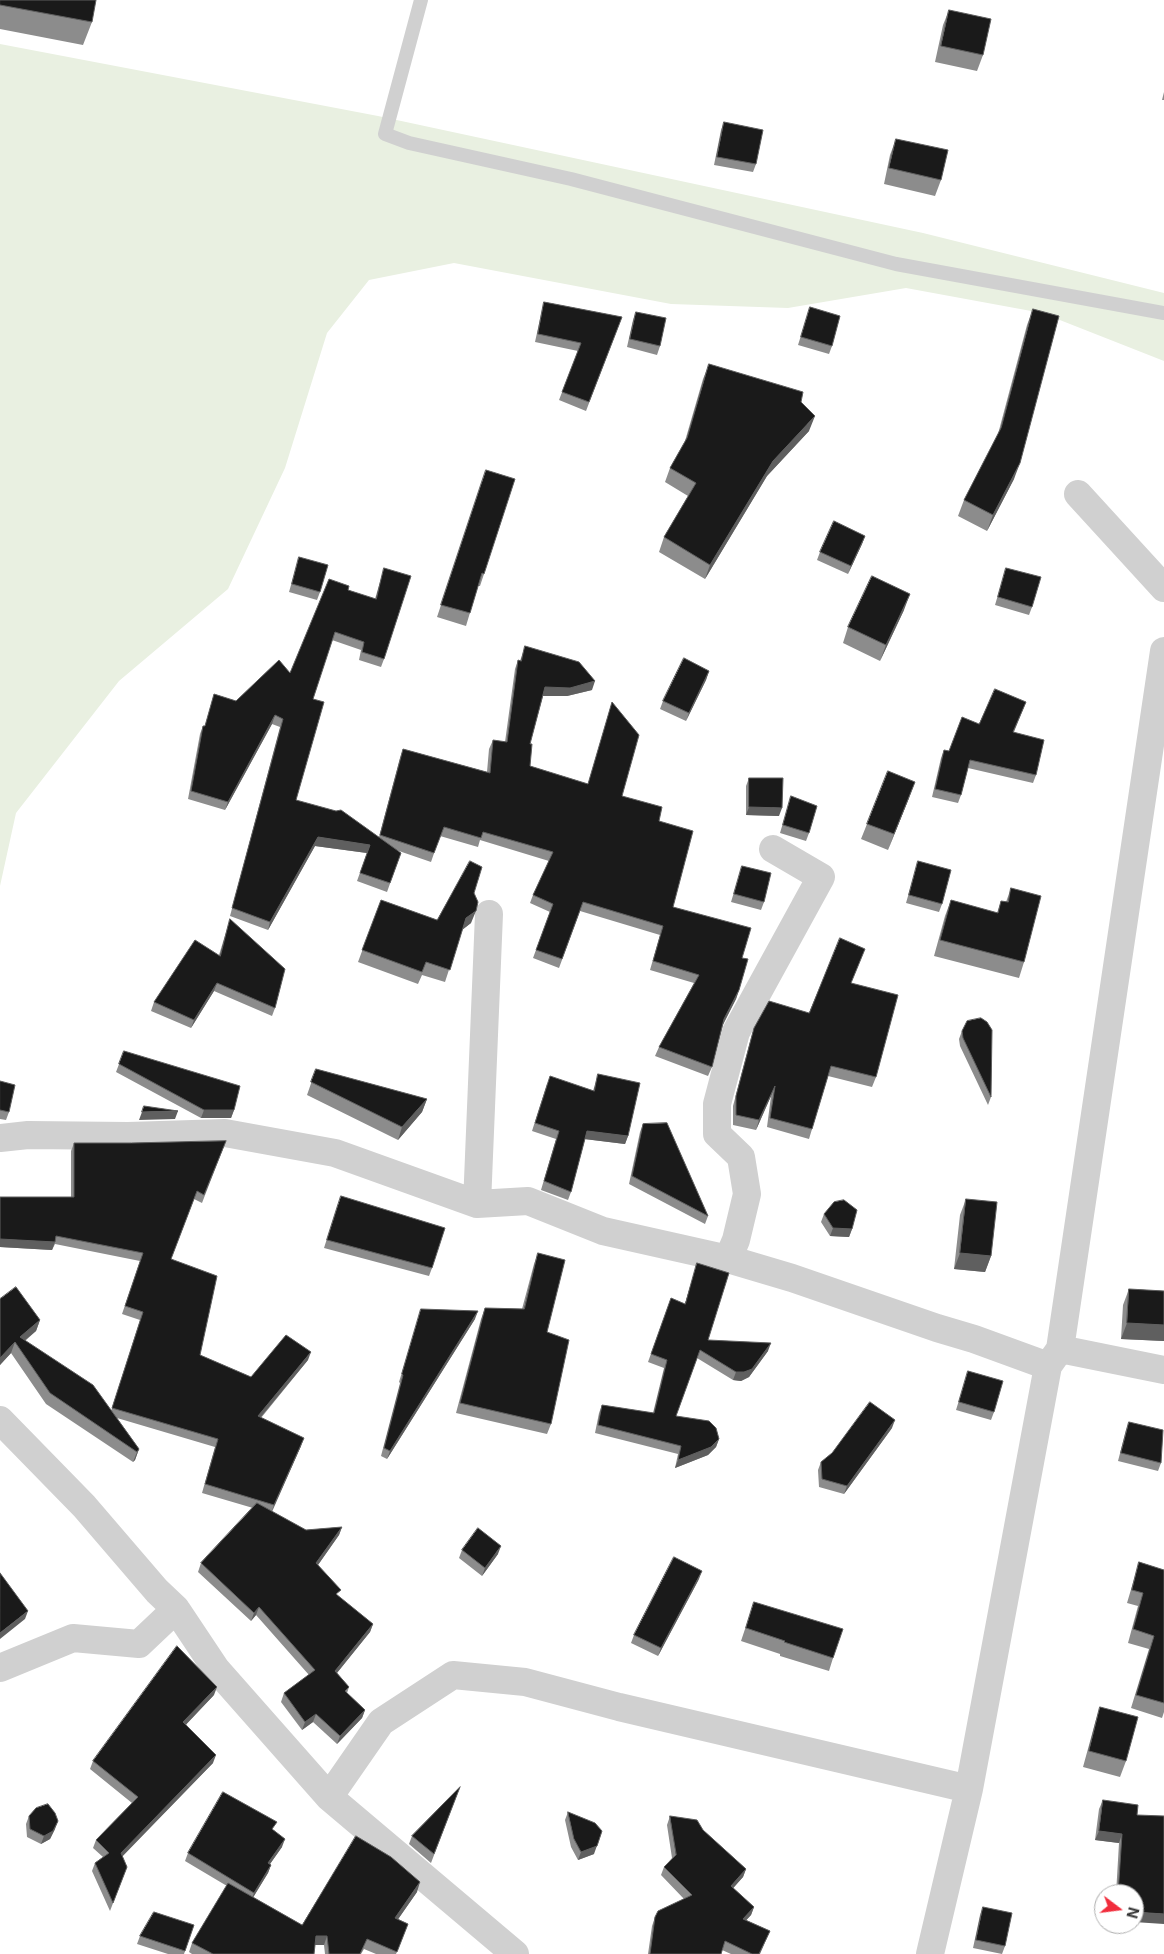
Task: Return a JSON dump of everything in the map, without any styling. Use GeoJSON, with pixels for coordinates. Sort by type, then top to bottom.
{"type":"FeatureCollection","features":[{"type":"Feature","properties":{"kind":"street"},"geometry":{"type":"LineString","coordinates":[[1078,494],[1164,588]]}},
{"type":"Feature","properties":{"kind":"street"},"geometry":{"type":"LineString","coordinates":[[930,1954],[969,1789],[1054,1357],[1164,651]]}},
{"type":"Feature","properties":{"kind":"street"},"geometry":{"type":"LineString","coordinates":[[728,1259],[736,1240],[747,1194],[742,1157],[717,1134],[717,1104],[736,1032],[821,877],[773,849]]}},
{"type":"Feature","properties":{"kind":"street"},"geometry":{"type":"LineString","coordinates":[[478,1204],[489,914]]}},
{"type":"Feature","properties":{"kind":"street"},"geometry":{"type":"LineString","coordinates":[[0,1138],[28,1135],[128,1136],[225,1133],[335,1154],[478,1204],[528,1201],[602,1231],[728,1259],[881,1308],[1054,1357],[1164,1370]]}},
{"type":"Feature","properties":{"kind":"street"},"geometry":{"type":"LineString","coordinates":[[0,1420],[84,1506],[157,1591],[176,1609],[216,1669],[329,1797],[515,1954]]}},
{"type":"Feature","properties":{"kind":"street"},"geometry":{"type":"LineString","coordinates":[[0,1668],[73,1638],[140,1644],[176,1609]]}},
{"type":"Feature","properties":{"kind":"street"},"geometry":{"type":"LineString","coordinates":[[329,1797],[381,1722],[453,1675],[525,1682],[619,1707],[969,1789]]}},
{"type":"Feature","properties":{"kind":"lane"},"geometry":{"type":"LineString","coordinates":[[421,0],[385,134],[410,143],[571,179],[896,264],[1164,313]]}},
{"type":"Feature","properties":{"kind":"green space"},"geometry":{"type":"Polygon","coordinates":[[[0,44],[378,116],[923,233],[1164,293],[1164,361],[1042,313],[906,288],[788,308],[671,304],[454,263],[369,280],[327,333],[285,468],[228,589],[119,681],[16,813],[0,886],[0,44]]]}},
{"type":"Feature","properties":{"kind":"building"},"geometry":{"type":"Polygon","coordinates":[[[0,0],[96,0],[92,22],[0,5],[0,0]]]}},
{"type":"Feature","properties":{"kind":"building"},"geometry":{"type":"Polygon","coordinates":[[[949,10],[991,19],[983,55],[941,46],[949,10]]]}},
{"type":"Feature","properties":{"kind":"building"},"geometry":{"type":"Polygon","coordinates":[[[724,122],[763,130],[756,164],[717,157],[724,122]]]}},
{"type":"Feature","properties":{"kind":"building"},"geometry":{"type":"Polygon","coordinates":[[[896,139],[948,150],[941,180],[889,168],[896,139]]]}},
{"type":"Feature","properties":{"kind":"building"},"geometry":{"type":"Polygon","coordinates":[[[544,302],[622,317],[589,402],[562,392],[581,343],[538,334],[544,302]]]}},
{"type":"Feature","properties":{"kind":"building"},"geometry":{"type":"Polygon","coordinates":[[[810,307],[840,316],[832,346],[801,337],[810,307]]]}},
{"type":"Feature","properties":{"kind":"building"},"geometry":{"type":"Polygon","coordinates":[[[1033,309],[1059,316],[1020,463],[993,515],[964,500],[1001,428],[1033,309]]]}},
{"type":"Feature","properties":{"kind":"building"},"geometry":{"type":"Polygon","coordinates":[[[636,312],[666,318],[660,346],[630,339],[636,312]]]}},
{"type":"Feature","properties":{"kind":"building"},"geometry":{"type":"Polygon","coordinates":[[[709,364],[803,392],[801,402],[815,416],[773,461],[710,565],[664,537],[696,483],[670,468],[687,438],[709,364]]]}},
{"type":"Feature","properties":{"kind":"building"},"geometry":{"type":"Polygon","coordinates":[[[486,470],[515,479],[470,613],[441,605],[486,470]]]}},
{"type":"Feature","properties":{"kind":"building"},"geometry":{"type":"Polygon","coordinates":[[[834,521],[865,536],[851,566],[820,552],[834,521]]]}},
{"type":"Feature","properties":{"kind":"building"},"geometry":{"type":"Polygon","coordinates":[[[299,557],[328,565],[320,592],[292,584],[299,557]]]}},
{"type":"Feature","properties":{"kind":"building"},"geometry":{"type":"Polygon","coordinates":[[[384,568],[411,576],[384,659],[362,652],[364,642],[335,632],[313,699],[324,702],[296,800],[336,811],[341,810],[401,853],[390,883],[360,873],[370,845],[318,837],[270,922],[232,908],[283,719],[275,715],[228,802],[191,791],[203,726],[205,726],[214,694],[236,701],[279,660],[290,673],[329,579],[349,586],[348,590],[376,599],[384,568]]]}},
{"type":"Feature","properties":{"kind":"building"},"geometry":{"type":"Polygon","coordinates":[[[1006,568],[1041,577],[1032,607],[998,597],[1006,568]]]}},
{"type":"Feature","properties":{"kind":"building"},"geometry":{"type":"Polygon","coordinates":[[[872,576],[910,594],[886,645],[848,627],[872,576]]]}},
{"type":"Feature","properties":{"kind":"building"},"geometry":{"type":"Polygon","coordinates":[[[525,646],[579,662],[595,681],[570,688],[545,687],[530,744],[532,744],[530,766],[588,784],[612,702],[639,735],[622,796],[662,807],[659,821],[693,831],[673,907],[751,928],[742,958],[748,959],[739,990],[724,1019],[712,1067],[659,1047],[699,975],[653,961],[663,926],[583,902],[562,959],[536,950],[553,904],[533,895],[553,852],[483,832],[481,838],[444,827],[434,853],[380,835],[403,749],[490,773],[493,740],[507,742],[518,660],[521,661],[525,646]]]}},
{"type":"Feature","properties":{"kind":"building"},"geometry":{"type":"Polygon","coordinates":[[[684,658],[709,671],[689,713],[663,701],[684,658]]]}},
{"type":"Feature","properties":{"kind":"building"},"geometry":{"type":"Polygon","coordinates":[[[995,689],[1026,702],[1013,732],[1044,740],[1036,775],[970,760],[961,795],[935,789],[944,750],[949,751],[962,717],[979,724],[995,689]]]}},
{"type":"Feature","properties":{"kind":"building"},"geometry":{"type":"Polygon","coordinates":[[[888,771],[915,782],[894,834],[867,824],[888,771]]]}},
{"type":"Feature","properties":{"kind":"building"},"geometry":{"type":"Polygon","coordinates":[[[749,778],[783,778],[782,808],[749,807],[749,778]]]}},
{"type":"Feature","properties":{"kind":"building"},"geometry":{"type":"Polygon","coordinates":[[[791,796],[817,806],[809,833],[783,825],[791,796]]]}},
{"type":"Feature","properties":{"kind":"building"},"geometry":{"type":"Polygon","coordinates":[[[470,861],[482,867],[474,893],[478,902],[476,911],[466,918],[450,970],[426,962],[422,972],[362,950],[381,900],[437,920],[470,861]]]}},
{"type":"Feature","properties":{"kind":"building"},"geometry":{"type":"Polygon","coordinates":[[[918,861],[951,870],[942,904],[909,895],[918,861]]]}},
{"type":"Feature","properties":{"kind":"building"},"geometry":{"type":"Polygon","coordinates":[[[742,866],[771,873],[764,902],[734,894],[742,866]]]}},
{"type":"Feature","properties":{"kind":"building"},"geometry":{"type":"Polygon","coordinates":[[[1011,888],[1041,896],[1024,962],[940,940],[951,900],[998,913],[1001,901],[1008,902],[1011,888]]]}},
{"type":"Feature","properties":{"kind":"building"},"geometry":{"type":"Polygon","coordinates":[[[230,919],[285,969],[275,1008],[217,983],[194,1020],[154,1002],[195,940],[220,956],[230,919]]]}},
{"type":"Feature","properties":{"kind":"building"},"geometry":{"type":"Polygon","coordinates":[[[840,938],[865,949],[851,983],[898,995],[876,1077],[831,1066],[812,1129],[770,1118],[775,1086],[759,1120],[736,1115],[736,1096],[754,1028],[769,1001],[809,1013],[840,938]]]}},
{"type":"Feature","properties":{"kind":"building"},"geometry":{"type":"Polygon","coordinates":[[[981,1018],[987,1022],[992,1030],[991,1097],[963,1038],[962,1031],[967,1021],[981,1018]]]}},
{"type":"Feature","properties":{"kind":"building"},"geometry":{"type":"Polygon","coordinates":[[[124,1051],[240,1086],[234,1110],[204,1110],[119,1064],[124,1051]]]}},
{"type":"Feature","properties":{"kind":"building"},"geometry":{"type":"Polygon","coordinates":[[[316,1069],[427,1099],[402,1127],[311,1082],[316,1069]]]}},
{"type":"Feature","properties":{"kind":"building"},"geometry":{"type":"Polygon","coordinates":[[[598,1074],[640,1083],[628,1136],[587,1131],[571,1192],[544,1181],[559,1131],[535,1123],[550,1076],[594,1091],[598,1074]]]}},
{"type":"Feature","properties":{"kind":"building"},"geometry":{"type":"Polygon","coordinates":[[[0,1081],[15,1085],[9,1112],[0,1110],[0,1081]]]}},
{"type":"Feature","properties":{"kind":"building"},"geometry":{"type":"Polygon","coordinates":[[[144,1106],[178,1111],[142,1112],[144,1106]]]}},
{"type":"Feature","properties":{"kind":"building"},"geometry":{"type":"Polygon","coordinates":[[[667,1123],[708,1216],[632,1176],[643,1124],[667,1123]]]}},
{"type":"Feature","properties":{"kind":"building"},"geometry":{"type":"Polygon","coordinates":[[[226,1141],[204,1195],[197,1191],[171,1259],[217,1276],[200,1355],[251,1377],[286,1335],[311,1352],[258,1416],[304,1438],[274,1505],[205,1484],[218,1439],[112,1408],[143,1312],[125,1306],[143,1253],[56,1236],[55,1242],[0,1239],[0,1197],[74,1197],[74,1143],[226,1141]]]}},
{"type":"Feature","properties":{"kind":"building"},"geometry":{"type":"Polygon","coordinates":[[[341,1196],[445,1228],[432,1268],[327,1240],[341,1196]]]}},
{"type":"Feature","properties":{"kind":"building"},"geometry":{"type":"Polygon","coordinates":[[[966,1199],[997,1202],[991,1256],[960,1253],[966,1199]]]}},
{"type":"Feature","properties":{"kind":"building"},"geometry":{"type":"Polygon","coordinates":[[[844,1200],[857,1210],[852,1229],[833,1228],[824,1214],[834,1202],[844,1200]]]}},
{"type":"Feature","properties":{"kind":"building"},"geometry":{"type":"Polygon","coordinates":[[[538,1253],[565,1260],[547,1332],[569,1340],[551,1424],[460,1403],[485,1308],[524,1309],[538,1253]]]}},
{"type":"Feature","properties":{"kind":"building"},"geometry":{"type":"Polygon","coordinates":[[[697,1263],[729,1273],[708,1340],[771,1343],[752,1369],[744,1372],[736,1372],[700,1350],[676,1416],[709,1421],[716,1428],[719,1439],[711,1447],[678,1460],[681,1446],[598,1425],[602,1405],[654,1413],[667,1360],[651,1354],[671,1298],[685,1304],[697,1263]]]}},
{"type":"Feature","properties":{"kind":"building"},"geometry":{"type":"Polygon","coordinates":[[[16,1287],[40,1320],[20,1337],[93,1385],[139,1449],[137,1452],[50,1393],[15,1342],[0,1358],[0,1299],[16,1287]]]}},
{"type":"Feature","properties":{"kind":"building"},"geometry":{"type":"Polygon","coordinates":[[[1129,1289],[1164,1291],[1164,1325],[1127,1323],[1129,1289]]]}},
{"type":"Feature","properties":{"kind":"building"},"geometry":{"type":"Polygon","coordinates":[[[421,1309],[478,1311],[390,1451],[384,1448],[402,1374],[421,1309]]]}},
{"type":"Feature","properties":{"kind":"building"},"geometry":{"type":"Polygon","coordinates":[[[968,1371],[1003,1381],[994,1412],[959,1402],[968,1371]]]}},
{"type":"Feature","properties":{"kind":"building"},"geometry":{"type":"Polygon","coordinates":[[[870,1402],[895,1420],[847,1486],[822,1479],[821,1462],[832,1453],[870,1402]]]}},
{"type":"Feature","properties":{"kind":"building"},"geometry":{"type":"Polygon","coordinates":[[[1129,1422],[1163,1430],[1161,1463],[1121,1453],[1129,1422]]]}},
{"type":"Feature","properties":{"kind":"building"},"geometry":{"type":"Polygon","coordinates":[[[257,1503],[306,1530],[342,1527],[316,1563],[341,1590],[336,1594],[373,1624],[335,1671],[349,1687],[345,1691],[365,1710],[340,1736],[316,1714],[305,1722],[284,1693],[315,1670],[259,1607],[254,1613],[201,1563],[257,1503]]]}},
{"type":"Feature","properties":{"kind":"building"},"geometry":{"type":"Polygon","coordinates":[[[478,1528],[501,1546],[485,1568],[462,1550],[478,1528]]]}},
{"type":"Feature","properties":{"kind":"building"},"geometry":{"type":"Polygon","coordinates":[[[674,1557],[702,1571],[661,1648],[634,1635],[674,1557]]]}},
{"type":"Feature","properties":{"kind":"building"},"geometry":{"type":"Polygon","coordinates":[[[1139,1562],[1164,1570],[1164,1703],[1136,1695],[1154,1636],[1133,1629],[1143,1593],[1132,1590],[1139,1562]]]}},
{"type":"Feature","properties":{"kind":"building"},"geometry":{"type":"Polygon","coordinates":[[[0,1573],[28,1611],[0,1633],[0,1573]]]}},
{"type":"Feature","properties":{"kind":"building"},"geometry":{"type":"Polygon","coordinates":[[[754,1602],[843,1629],[833,1658],[746,1628],[754,1602]]]}},
{"type":"Feature","properties":{"kind":"building"},"geometry":{"type":"Polygon","coordinates":[[[177,1646],[217,1687],[183,1722],[216,1755],[121,1853],[127,1867],[113,1903],[95,1863],[109,1853],[96,1840],[138,1797],[93,1761],[177,1646]]]}},
{"type":"Feature","properties":{"kind":"building"},"geometry":{"type":"Polygon","coordinates":[[[1100,1707],[1138,1717],[1126,1761],[1089,1751],[1100,1707]]]}},
{"type":"Feature","properties":{"kind":"building"},"geometry":{"type":"Polygon","coordinates":[[[460,1787],[434,1854],[412,1836],[460,1787]]]}},
{"type":"Feature","properties":{"kind":"building"},"geometry":{"type":"Polygon","coordinates":[[[223,1792],[277,1822],[272,1829],[285,1839],[268,1863],[271,1865],[254,1893],[188,1853],[223,1792]]]}},
{"type":"Feature","properties":{"kind":"building"},"geometry":{"type":"Polygon","coordinates":[[[1103,1800],[1138,1805],[1137,1815],[1164,1816],[1164,1914],[1144,1913],[1144,1884],[1119,1884],[1122,1834],[1099,1831],[1103,1800]]]}},
{"type":"Feature","properties":{"kind":"building"},"geometry":{"type":"Polygon","coordinates":[[[48,1804],[58,1821],[53,1831],[44,1836],[30,1829],[29,1816],[36,1808],[48,1804]]]}},
{"type":"Feature","properties":{"kind":"building"},"geometry":{"type":"Polygon","coordinates":[[[568,1812],[595,1823],[602,1831],[597,1846],[581,1852],[574,1839],[568,1812]]]}},
{"type":"Feature","properties":{"kind":"building"},"geometry":{"type":"Polygon","coordinates":[[[670,1816],[697,1820],[703,1830],[746,1869],[731,1886],[754,1907],[743,1919],[770,1931],[759,1954],[752,1954],[725,1941],[721,1954],[650,1954],[655,1917],[658,1911],[692,1895],[664,1867],[676,1855],[670,1816]]]}},
{"type":"Feature","properties":{"kind":"building"},"geometry":{"type":"Polygon","coordinates":[[[356,1836],[391,1857],[420,1882],[395,1918],[408,1924],[397,1952],[367,1939],[360,1954],[329,1954],[327,1936],[316,1936],[314,1954],[213,1954],[192,1943],[228,1883],[302,1925],[356,1836]]]}},
{"type":"Feature","properties":{"kind":"building"},"geometry":{"type":"Polygon","coordinates":[[[983,1907],[1012,1913],[1005,1946],[976,1940],[983,1907]]]}},
{"type":"Feature","properties":{"kind":"building"},"geometry":{"type":"Polygon","coordinates":[[[154,1912],[194,1925],[185,1951],[140,1936],[154,1912]]]}}]}
